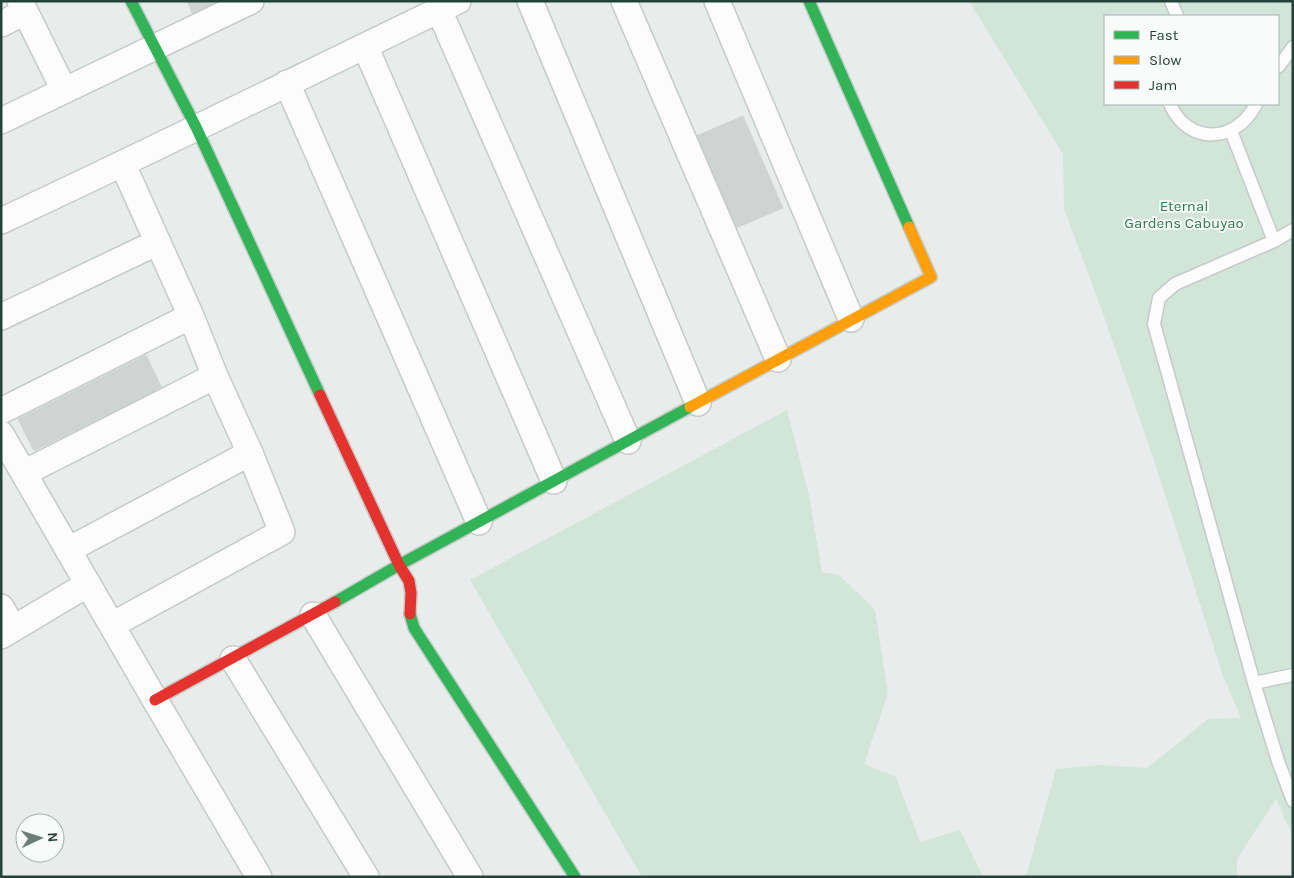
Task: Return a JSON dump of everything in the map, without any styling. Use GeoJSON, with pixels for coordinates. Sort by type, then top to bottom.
{"type":"FeatureCollection","features":[{"type":"Feature","properties":{"kind":"street"},"geometry":{"type":"LineString","coordinates":[[131,1],[196,128],[399,565],[409,581],[411,593],[408,611],[414,628],[575,877]]}},
{"type":"Feature","properties":{"kind":"street"},"geometry":{"type":"LineString","coordinates":[[530,1],[698,403]]}},
{"type":"Feature","properties":{"kind":"street"},"geometry":{"type":"LineString","coordinates":[[624,1],[778,359]]}},
{"type":"Feature","properties":{"kind":"street"},"geometry":{"type":"LineString","coordinates":[[717,1],[851,319]]}},
{"type":"Feature","properties":{"kind":"street"},"geometry":{"type":"LineString","coordinates":[[155,700],[233,659],[399,565],[628,440],[931,277],[809,1]]}},
{"type":"Feature","properties":{"kind":"street"},"geometry":{"type":"LineString","coordinates":[[1,121],[154,48],[241,3]]}},
{"type":"Feature","properties":{"kind":"street"},"geometry":{"type":"LineString","coordinates":[[1,221],[123,165],[448,6],[628,440]]}},
{"type":"Feature","properties":{"kind":"street"},"geometry":{"type":"LineString","coordinates":[[1,24],[23,7],[64,90]]}},
{"type":"Feature","properties":{"kind":"street"},"geometry":{"type":"LineString","coordinates":[[365,46],[554,481]]}},
{"type":"Feature","properties":{"kind":"street"},"geometry":{"type":"LineString","coordinates":[[288,83],[479,522]]}},
{"type":"Feature","properties":{"kind":"street"},"geometry":{"type":"LineString","coordinates":[[112,625],[282,532],[250,453],[123,165]]}},
{"type":"Feature","properties":{"kind":"street"},"geometry":{"type":"LineString","coordinates":[[1,316],[158,242]]}},
{"type":"Feature","properties":{"kind":"street"},"geometry":{"type":"LineString","coordinates":[[1,411],[190,316]]}},
{"type":"Feature","properties":{"kind":"street"},"geometry":{"type":"LineString","coordinates":[[24,473],[215,376]]}},
{"type":"Feature","properties":{"kind":"street"},"geometry":{"type":"LineString","coordinates":[[1,434],[259,877]]}},
{"type":"Feature","properties":{"kind":"street"},"geometry":{"type":"LineString","coordinates":[[68,550],[250,453]]}},
{"type":"Feature","properties":{"kind":"street"},"geometry":{"type":"LineString","coordinates":[[5,624],[88,584]]}},
{"type":"Feature","properties":{"kind":"street"},"geometry":{"type":"LineString","coordinates":[[313,615],[470,877]]}},
{"type":"Feature","properties":{"kind":"street"},"geometry":{"type":"LineString","coordinates":[[233,659],[366,877]]}},
{"type":"Feature","properties":{"kind":"lane"},"geometry":{"type":"LineString","coordinates":[[1171,1],[1177,15]]}},
{"type":"Feature","properties":{"kind":"lane"},"geometry":{"type":"LineString","coordinates":[[1279,65],[1293,47]]}},
{"type":"Feature","properties":{"kind":"lane"},"geometry":{"type":"LineString","coordinates":[[1171,105],[1183,123],[1194,130],[1206,134],[1219,134],[1231,131],[1242,124],[1255,105]]}},
{"type":"Feature","properties":{"kind":"lane"},"geometry":{"type":"LineString","coordinates":[[1231,131],[1274,241]]}},
{"type":"Feature","properties":{"kind":"lane"},"geometry":{"type":"LineString","coordinates":[[1293,230],[1274,241],[1175,284],[1159,298],[1154,324],[1254,683],[1293,802]]}},
{"type":"Feature","properties":{"kind":"lane"},"geometry":{"type":"LineString","coordinates":[[1254,683],[1293,675]]}},
{"type":"Feature","properties":{"kind":"green space","name":"Eternal Gardens Cabuyao"},"geometry":{"type":"Polygon","coordinates":[[[969,1],[1293,1],[1293,837],[1276,799],[1237,859],[1237,877],[1021,877],[1027,873],[1056,769],[1099,765],[1147,768],[1208,719],[1241,718],[1223,676],[1152,454],[1064,208],[1063,154],[969,1]]]}},
{"type":"Feature","properties":{"kind":"green space"},"geometry":{"type":"Polygon","coordinates":[[[787,410],[809,495],[822,572],[839,575],[875,610],[888,694],[864,764],[896,777],[920,842],[960,830],[983,877],[642,877],[470,580],[787,410]]]}},
{"type":"Feature","properties":{"kind":"building"},"geometry":{"type":"Polygon","coordinates":[[[187,1],[215,1],[220,14],[197,24],[187,1]]]}},
{"type":"Feature","properties":{"kind":"building"},"geometry":{"type":"Polygon","coordinates":[[[743,116],[783,208],[736,228],[696,136],[743,116]]]}},
{"type":"Feature","properties":{"kind":"building"},"geometry":{"type":"Polygon","coordinates":[[[146,355],[162,388],[34,451],[18,419],[146,355]]]}},
{"type":"Feature","properties":{"kind":"traffic: fast"},"geometry":{"type":"LineString","coordinates":[[131,1],[196,127],[320,395]]}},
{"type":"Feature","properties":{"kind":"traffic: fast"},"geometry":{"type":"LineString","coordinates":[[809,1],[909,227]]}},
{"type":"Feature","properties":{"kind":"traffic: fast"},"geometry":{"type":"LineString","coordinates":[[335,602],[399,565],[690,407]]}},
{"type":"Feature","properties":{"kind":"traffic: fast"},"geometry":{"type":"LineString","coordinates":[[410,614],[414,628],[575,877]]}},
{"type":"Feature","properties":{"kind":"traffic: slow"},"geometry":{"type":"LineString","coordinates":[[690,407],[931,277],[909,227]]}},
{"type":"Feature","properties":{"kind":"traffic: jam"},"geometry":{"type":"LineString","coordinates":[[320,395],[399,565],[409,581],[411,593],[410,614]]}},
{"type":"Feature","properties":{"kind":"traffic: jam"},"geometry":{"type":"LineString","coordinates":[[155,700],[335,602]]}}]}
